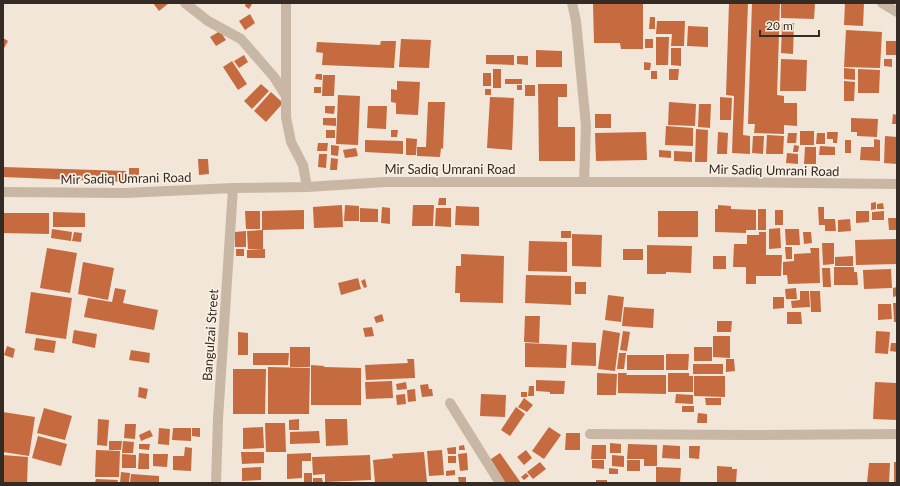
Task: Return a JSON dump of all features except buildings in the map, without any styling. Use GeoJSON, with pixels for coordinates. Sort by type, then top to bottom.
{"type":"FeatureCollection","features":[{"type":"Feature","properties":{"kind":"street"},"geometry":{"type":"LineString","coordinates":[[185,3],[208,22],[241,38],[274,76],[287,97]]}},
{"type":"Feature","properties":{"kind":"street"},"geometry":{"type":"LineString","coordinates":[[286,3],[286,117],[291,142],[303,165],[307,187]]}},
{"type":"Feature","properties":{"kind":"street"},"geometry":{"type":"LineString","coordinates":[[572,3],[576,21],[586,126],[584,182]]}},
{"type":"Feature","properties":{"kind":"street"},"geometry":{"type":"LineString","coordinates":[[882,3],[897,12]]}},
{"type":"Feature","properties":{"kind":"street","name":"Mir Sadiq Umrani Road"},"geometry":{"type":"LineString","coordinates":[[3,192],[125,193],[232,188],[307,187],[385,182],[897,184]]}},
{"type":"Feature","properties":{"kind":"street","name":"Bangulzai Street"},"geometry":{"type":"LineString","coordinates":[[216,483],[218,419],[232,188]]}},
{"type":"Feature","properties":{"kind":"street"},"geometry":{"type":"LineString","coordinates":[[450,403],[500,483]]}},
{"type":"Feature","properties":{"kind":"street"},"geometry":{"type":"LineString","coordinates":[[590,434],[897,434]]}}]}
